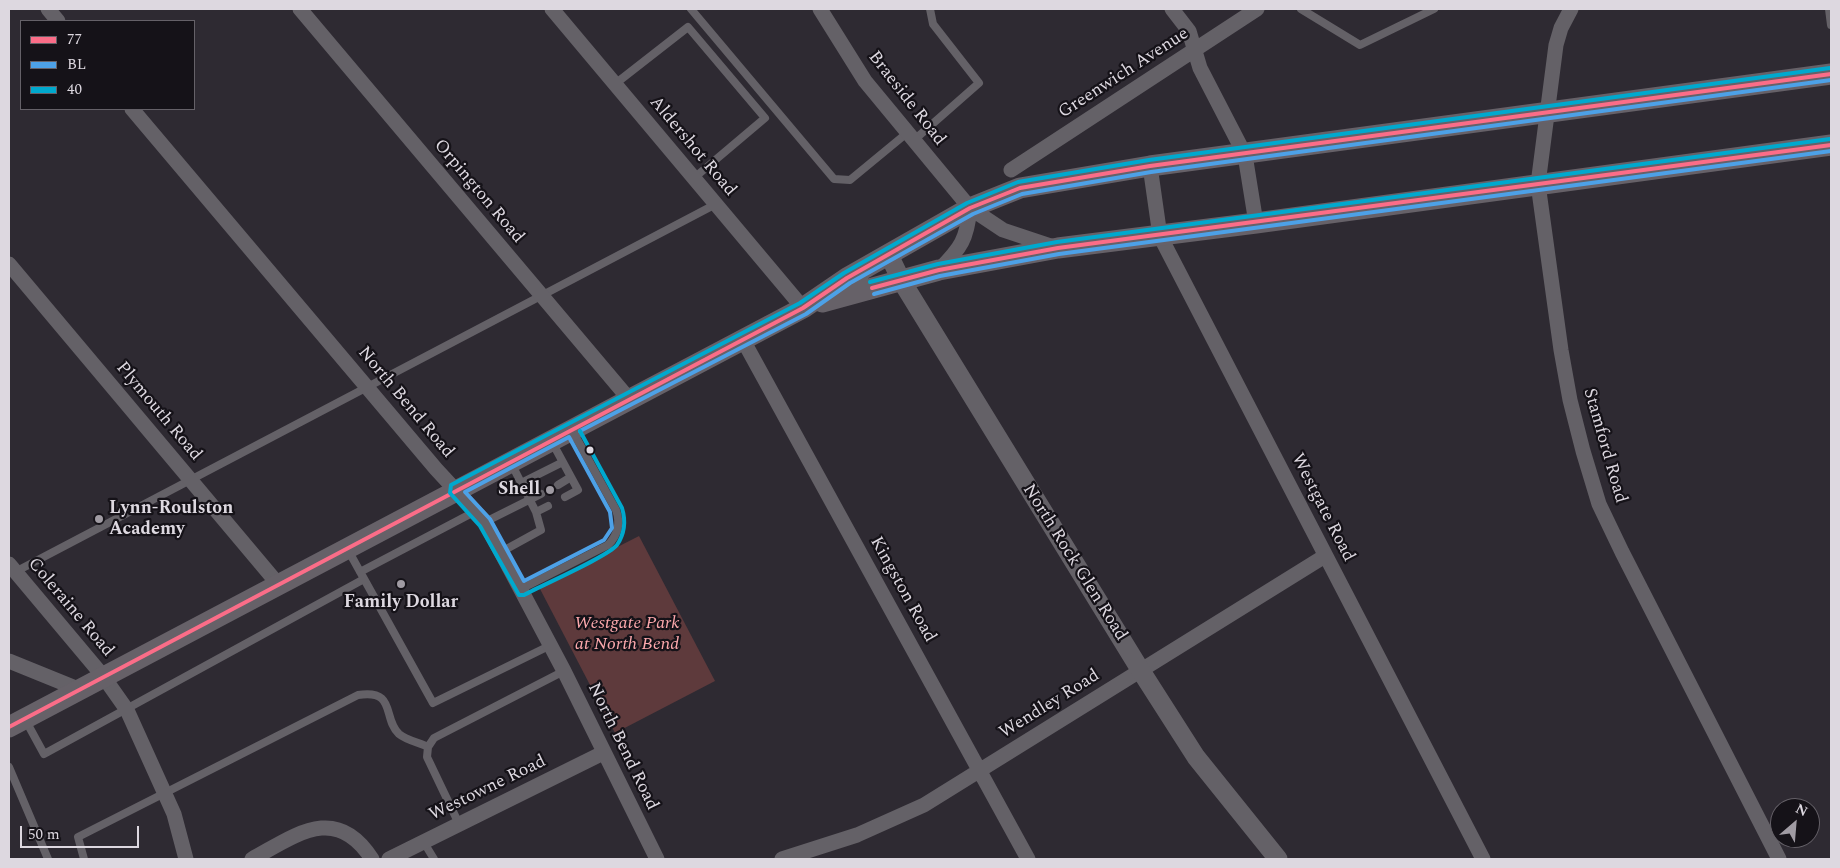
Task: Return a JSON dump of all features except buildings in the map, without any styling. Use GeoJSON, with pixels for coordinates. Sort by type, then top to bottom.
{"type":"FeatureCollection","features":[{"type":"Feature","properties":{"kind":"main road"},"geometry":{"type":"LineString","coordinates":[[17,722],[803,308],[847,278],[970,208],[1020,188],[1150,166],[1549,114],[1831,74]]}},
{"type":"Feature","properties":{"kind":"main road"},"geometry":{"type":"LineString","coordinates":[[803,308],[939,270],[1058,248],[1160,236],[1831,145]]}},
{"type":"Feature","properties":{"kind":"street"},"geometry":{"type":"LineString","coordinates":[[48,9],[57,20]]}},
{"type":"Feature","properties":{"kind":"street","name":"Orpington Road"},"geometry":{"type":"LineString","coordinates":[[300,9],[629,399]]}},
{"type":"Feature","properties":{"kind":"street","name":"Aldershot Road"},"geometry":{"type":"LineString","coordinates":[[552,9],[803,308]]}},
{"type":"Feature","properties":{"kind":"street","name":"Braeside Road"},"geometry":{"type":"LineString","coordinates":[[820,9],[866,81],[970,208],[1003,230],[1058,248]]}},
{"type":"Feature","properties":{"kind":"street"},"geometry":{"type":"LineString","coordinates":[[1172,9],[1189,31],[1200,68],[1245,155],[1256,223]]}},
{"type":"Feature","properties":{"kind":"street","name":"Greenwich Avenue"},"geometry":{"type":"LineString","coordinates":[[1011,170],[1257,9]]}},
{"type":"Feature","properties":{"kind":"street","name":"Stamford Road"},"geometry":{"type":"LineString","coordinates":[[1571,9],[1561,28],[1556,45],[1549,114],[1538,184],[1561,350],[1570,400],[1599,504],[1779,859]]}},
{"type":"Feature","properties":{"kind":"street","name":"North Bend Road"},"geometry":{"type":"LineString","coordinates":[[133,110],[367,388],[455,490],[481,516],[551,645],[657,859]]}},
{"type":"Feature","properties":{"kind":"street","name":"Westgate Road"},"geometry":{"type":"LineString","coordinates":[[1150,166],[1160,236],[1483,859]]}},
{"type":"Feature","properties":{"kind":"street"},"geometry":{"type":"LineString","coordinates":[[939,270],[964,242],[968,230],[970,208]]}},
{"type":"Feature","properties":{"kind":"street","name":"North Rock Glen Road"},"geometry":{"type":"LineString","coordinates":[[889,255],[901,280],[1140,671],[1196,757],[1235,808],[1278,859]]}},
{"type":"Feature","properties":{"kind":"street","name":"Plymouth Road"},"geometry":{"type":"LineString","coordinates":[[9,264],[278,584]]}},
{"type":"Feature","properties":{"kind":"street","name":"Kingston Road"},"geometry":{"type":"LineString","coordinates":[[743,340],[1028,859]]}},
{"type":"Feature","properties":{"kind":"street","name":"Wendley Road"},"geometry":{"type":"LineString","coordinates":[[782,859],[857,835],[895,820],[924,805],[1326,556]]}},
{"type":"Feature","properties":{"kind":"street","name":"Coleraine Road"},"geometry":{"type":"LineString","coordinates":[[12,568],[102,676],[127,710],[166,793],[174,814],[186,859]]}},
{"type":"Feature","properties":{"kind":"street"},"geometry":{"type":"LineString","coordinates":[[9,660],[78,689]]}},
{"type":"Feature","properties":{"kind":"street","name":"Westowne Road"},"geometry":{"type":"LineString","coordinates":[[389,859],[603,753]]}},
{"type":"Feature","properties":{"kind":"street"},"geometry":{"type":"LineString","coordinates":[[252,859],[305,830],[320,828],[334,829],[349,835],[360,842],[372,859]]}},
{"type":"Feature","properties":{"kind":"lane"},"geometry":{"type":"LineString","coordinates":[[691,9],[834,179],[850,180],[910,137],[979,83],[933,24],[930,9]]}},
{"type":"Feature","properties":{"kind":"lane"},"geometry":{"type":"LineString","coordinates":[[1301,9],[1360,44],[1434,9]]}},
{"type":"Feature","properties":{"kind":"lane"},"geometry":{"type":"LineString","coordinates":[[1829,9],[1831,26]]}},
{"type":"Feature","properties":{"kind":"lane"},"geometry":{"type":"LineString","coordinates":[[615,84],[688,27],[765,118],[694,178]]}},
{"type":"Feature","properties":{"kind":"lane"},"geometry":{"type":"LineString","coordinates":[[12,568],[367,388],[540,295],[716,204]]}},
{"type":"Feature","properties":{"kind":"lane"},"geometry":{"type":"LineString","coordinates":[[521,589],[608,545],[618,529],[620,520],[616,510],[572,429]]}},
{"type":"Feature","properties":{"kind":"lane"},"geometry":{"type":"LineString","coordinates":[[551,440],[578,490],[566,497]]}},
{"type":"Feature","properties":{"kind":"lane"},"geometry":{"type":"LineString","coordinates":[[501,552],[541,530],[536,512],[510,462]]}},
{"type":"Feature","properties":{"kind":"lane"},"geometry":{"type":"LineString","coordinates":[[521,483],[563,462]]}},
{"type":"Feature","properties":{"kind":"lane"},"geometry":{"type":"LineString","coordinates":[[558,485],[571,477]]}},
{"type":"Feature","properties":{"kind":"lane"},"geometry":{"type":"LineString","coordinates":[[360,572],[481,516],[530,500],[541,494]]}},
{"type":"Feature","properties":{"kind":"lane"},"geometry":{"type":"LineString","coordinates":[[536,512],[548,506]]}},
{"type":"Feature","properties":{"kind":"lane"},"geometry":{"type":"LineString","coordinates":[[347,548],[433,703],[551,645]]}},
{"type":"Feature","properties":{"kind":"lane"},"geometry":{"type":"LineString","coordinates":[[17,722],[44,754],[364,579]]}},
{"type":"Feature","properties":{"kind":"lane"},"geometry":{"type":"LineString","coordinates":[[459,824],[427,757],[428,748],[434,738],[564,671]]}},
{"type":"Feature","properties":{"kind":"lane"},"geometry":{"type":"LineString","coordinates":[[84,859],[78,837],[358,695],[373,694],[380,697],[399,733],[428,748]]}},
{"type":"Feature","properties":{"kind":"lane"},"geometry":{"type":"LineString","coordinates":[[9,767],[48,859]]}},
{"type":"Feature","properties":{"kind":"lane"},"geometry":{"type":"LineString","coordinates":[[423,841],[434,859]]}},
{"type":"Feature","properties":{"kind":"green space","name":"Westgate Park at North Bend"},"geometry":{"type":"Polygon","coordinates":[[[639,536],[715,681],[615,733],[539,587],[639,536]]]}},
{"type":"Feature","properties":{"kind":"transit line","name":"40"},"geometry":{"type":"LineString","coordinates":[[580,431],[622,508],[624,518],[622,536],[617,545],[601,556],[524,595],[519,595],[480,526],[450,493],[451,485],[800,303],[844,273],[967,203],[1018,182],[1149,160],[1830,68]]}},
{"type":"Feature","properties":{"kind":"transit line","name":"77"},"geometry":{"type":"LineString","coordinates":[[9,727],[803,308],[847,278],[970,208],[1020,188],[1150,166],[1831,74]]}},
{"type":"Feature","properties":{"kind":"transit line","name":"BL"},"geometry":{"type":"LineString","coordinates":[[580,431],[806,314],[850,283],[973,214],[1022,194],[1151,172],[1831,80]]}},
{"type":"Feature","properties":{"kind":"transit line","name":"40"},"geometry":{"type":"LineString","coordinates":[[870,282],[938,264],[1057,242],[1830,139]]}},
{"type":"Feature","properties":{"kind":"transit line","name":"77"},"geometry":{"type":"LineString","coordinates":[[872,288],[939,270],[1058,248],[1831,145]]}},
{"type":"Feature","properties":{"kind":"transit line","name":"BL"},"geometry":{"type":"LineString","coordinates":[[874,294],[940,276],[1059,254],[1831,151]]}},
{"type":"Feature","properties":{"kind":"transit line","name":"BL"},"geometry":{"type":"LineString","coordinates":[[569,437],[610,512],[612,528],[604,540],[524,581],[490,519],[465,492],[569,437]]}},
{"type":"Feature","properties":{"kind":"place","name":"Shell"},"geometry":{"type":"Point","coordinates":[550,490]}},
{"type":"Feature","properties":{"kind":"place","name":"Lynn-Roulston Academy"},"geometry":{"type":"Point","coordinates":[99,519]}},
{"type":"Feature","properties":{"kind":"place","name":"Family Dollar"},"geometry":{"type":"Point","coordinates":[401,584]}}]}
